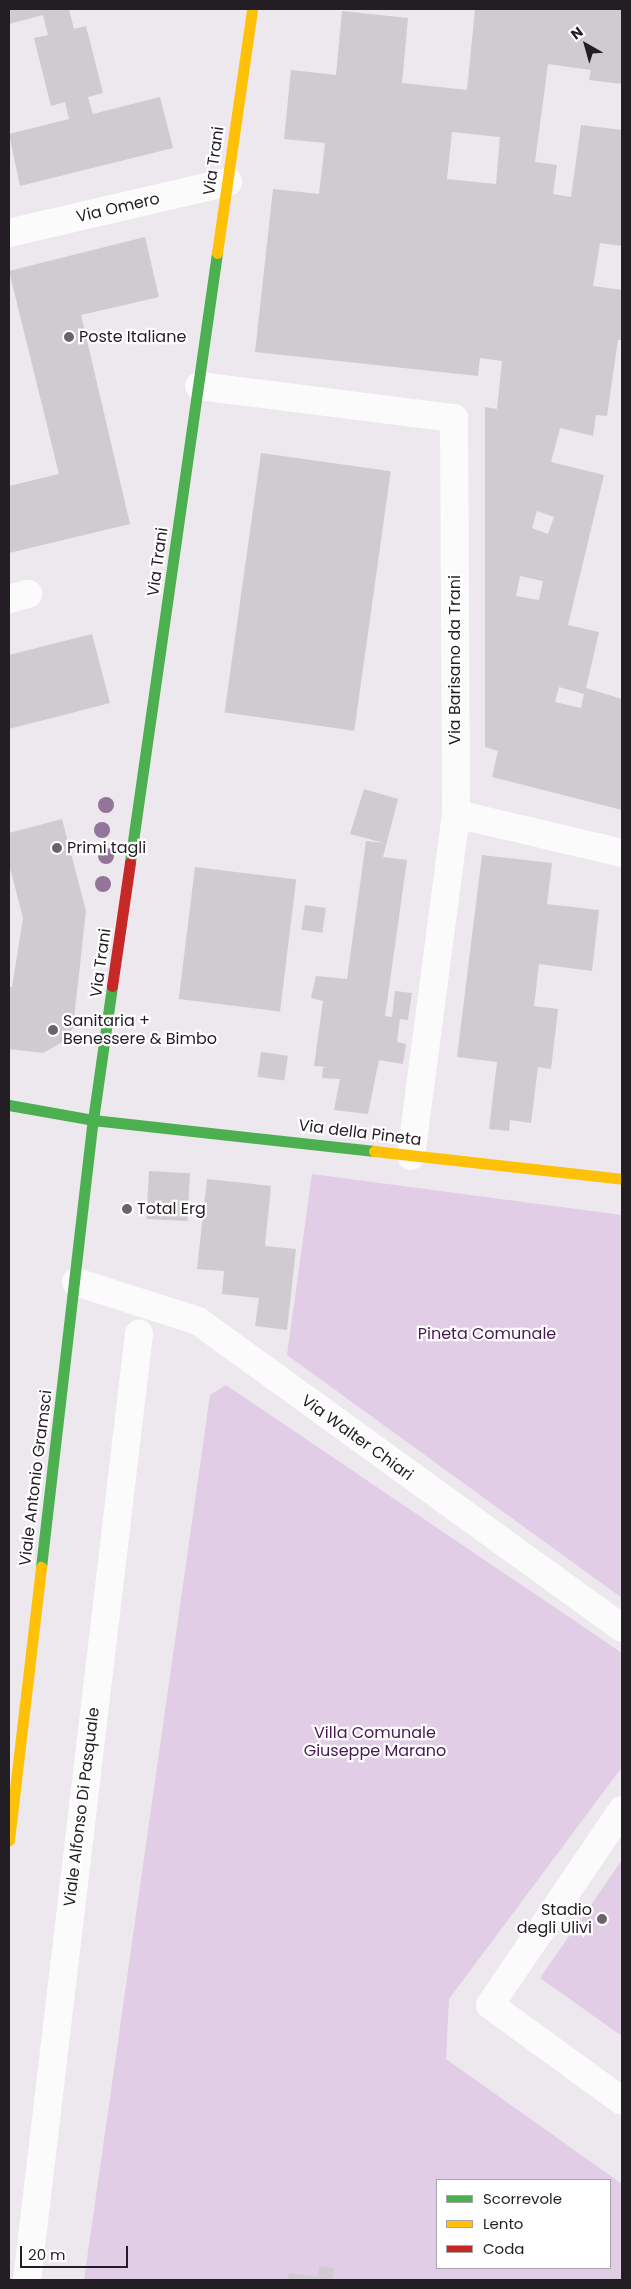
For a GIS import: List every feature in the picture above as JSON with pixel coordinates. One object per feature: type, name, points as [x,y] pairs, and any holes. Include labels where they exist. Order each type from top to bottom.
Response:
[{"type":"main road","name":"Via Trani","points":[[94,1120],[252,9]]},
{"type":"main road","name":"Via della Pineta","points":[[9,1105],[94,1120],[622,1179]]},
{"type":"main road","name":"Viale Antonio Gramsci","points":[[9,1840],[94,1120]]},
{"type":"street","name":"Via Omero","points":[[9,233],[228,182]]},
{"type":"street","name":"Via Barisano da Trani","points":[[199,386],[454,418],[456,814],[412,1156]]},
{"type":"street","points":[[456,814],[622,853]]},
{"type":"street","name":"Via Walter Chiari","points":[[76,1282],[198,1321],[622,1628]]},
{"type":"street","name":"Viale Alfonso Di Pasquale","points":[[27,2280],[139,1334]]},
{"type":"street","points":[[622,1810],[490,2005],[622,2101]]},
{"type":"green space","name":"Pineta Comunale","points":[[312,1174],[622,1215],[622,1598],[287,1355]]},
{"type":"green space","name":"Villa Comunale Giuseppe Marano","points":[[226,1385],[622,1653],[622,1767],[449,1999],[446,2059],[622,2184],[622,2280],[84,2280],[210,1395]]},
{"type":"green space","name":"Stadio degli Ulivi","points":[[622,1860],[622,2036],[540,1978]]},
{"type":"building","points":[[9,9],[69,9],[74,29],[86,26],[103,93],[88,97],[93,114],[160,97],[173,148],[20,186],[9,134],[69,119],[65,102],[51,106],[34,38],[48,35],[43,15],[9,24]]},
{"type":"building","points":[[475,9],[622,9],[622,84],[589,80],[591,70],[548,64],[535,162],[557,165],[553,194],[571,197],[581,125],[622,130],[622,246],[600,243],[593,286],[622,290],[622,340],[618,340],[607,416],[596,415],[593,436],[560,428],[551,462],[604,475],[568,625],[599,632],[586,688],[622,699],[622,810],[492,777],[498,751],[485,747],[485,407],[497,409],[502,361],[480,358],[478,376],[255,352],[273,189],[319,194],[325,143],[284,139],[291,70],[336,75],[342,11],[408,18],[402,83],[467,90]],"holes":[[[452,132],[500,137],[496,184],[447,179]],[[537,511],[554,517],[548,534],[532,528]],[[520,576],[543,581],[539,600],[516,596]],[[559,687],[584,694],[581,708],[555,702]]]},
{"type":"building","points":[[145,237],[159,297],[81,315],[130,524],[9,553],[9,486],[59,474],[9,271]]},
{"type":"building","points":[[261,453],[391,471],[354,731],[225,712]]},
{"type":"building","points":[[92,634],[110,703],[9,729],[9,655]]},
{"type":"building","points":[[364,789],[398,799],[383,857],[407,860],[385,1016],[392,1017],[395,991],[412,993],[408,1020],[400,1019],[397,1042],[406,1044],[403,1064],[379,1060],[368,1114],[334,1110],[340,1079],[322,1078],[323,1068],[326,1067],[314,1066],[323,1001],[311,998],[316,976],[347,979],[366,841],[384,843],[350,834]]},
{"type":"building","points":[[62,819],[86,911],[73,1028],[61,1043],[43,1053],[9,1049],[9,987],[12,987],[23,918],[9,864],[9,833]]},
{"type":"building","points":[[482,855],[552,863],[547,904],[599,910],[592,971],[539,964],[534,1006],[558,1009],[551,1069],[538,1067],[531,1123],[510,1120],[509,1131],[489,1129],[497,1062],[457,1057]]},
{"type":"building","points":[[195,867],[296,879],[280,1011],[179,999]]},
{"type":"building","points":[[305,905],[326,908],[322,933],[302,930]]},
{"type":"building","points":[[261,1052],[288,1056],[284,1081],[258,1077]]},
{"type":"building","points":[[149,1171],[190,1173],[187,1221],[146,1219]]},
{"type":"building","points":[[207,1179],[271,1186],[265,1246],[296,1249],[287,1330],[255,1326],[259,1298],[222,1294],[224,1271],[197,1269]]},
{"type":"building","points":[[319,2266],[334,2268],[332,2280],[288,2280],[289,2273],[318,2277]]},
{"type":"traffic: fast","points":[[130,862],[217,253]]},
{"type":"traffic: fast","points":[[41,1567],[93,1120],[112,986]]},
{"type":"traffic: fast","points":[[9,1105],[93,1120],[374,1151]]},
{"type":"traffic: slow","points":[[217,253],[252,9]]},
{"type":"traffic: slow","points":[[374,1151],[622,1179]]},
{"type":"traffic: slow","points":[[9,1840],[41,1567]]},
{"type":"traffic: jam","points":[[112,986],[130,862]]},
{"type":"place","name":"Poste Italiane","points":[[69,337]]},
{"type":"place","name":"Primi tagli","points":[[57,848]]},
{"type":"place","name":"Sanitaria + Benessere & Bimbo","points":[[53,1030]]},
{"type":"place","name":"Total Erg","points":[[127,1209]]},
{"type":"place","name":"Stadio degli Ulivi","points":[[602,1919]]}]
